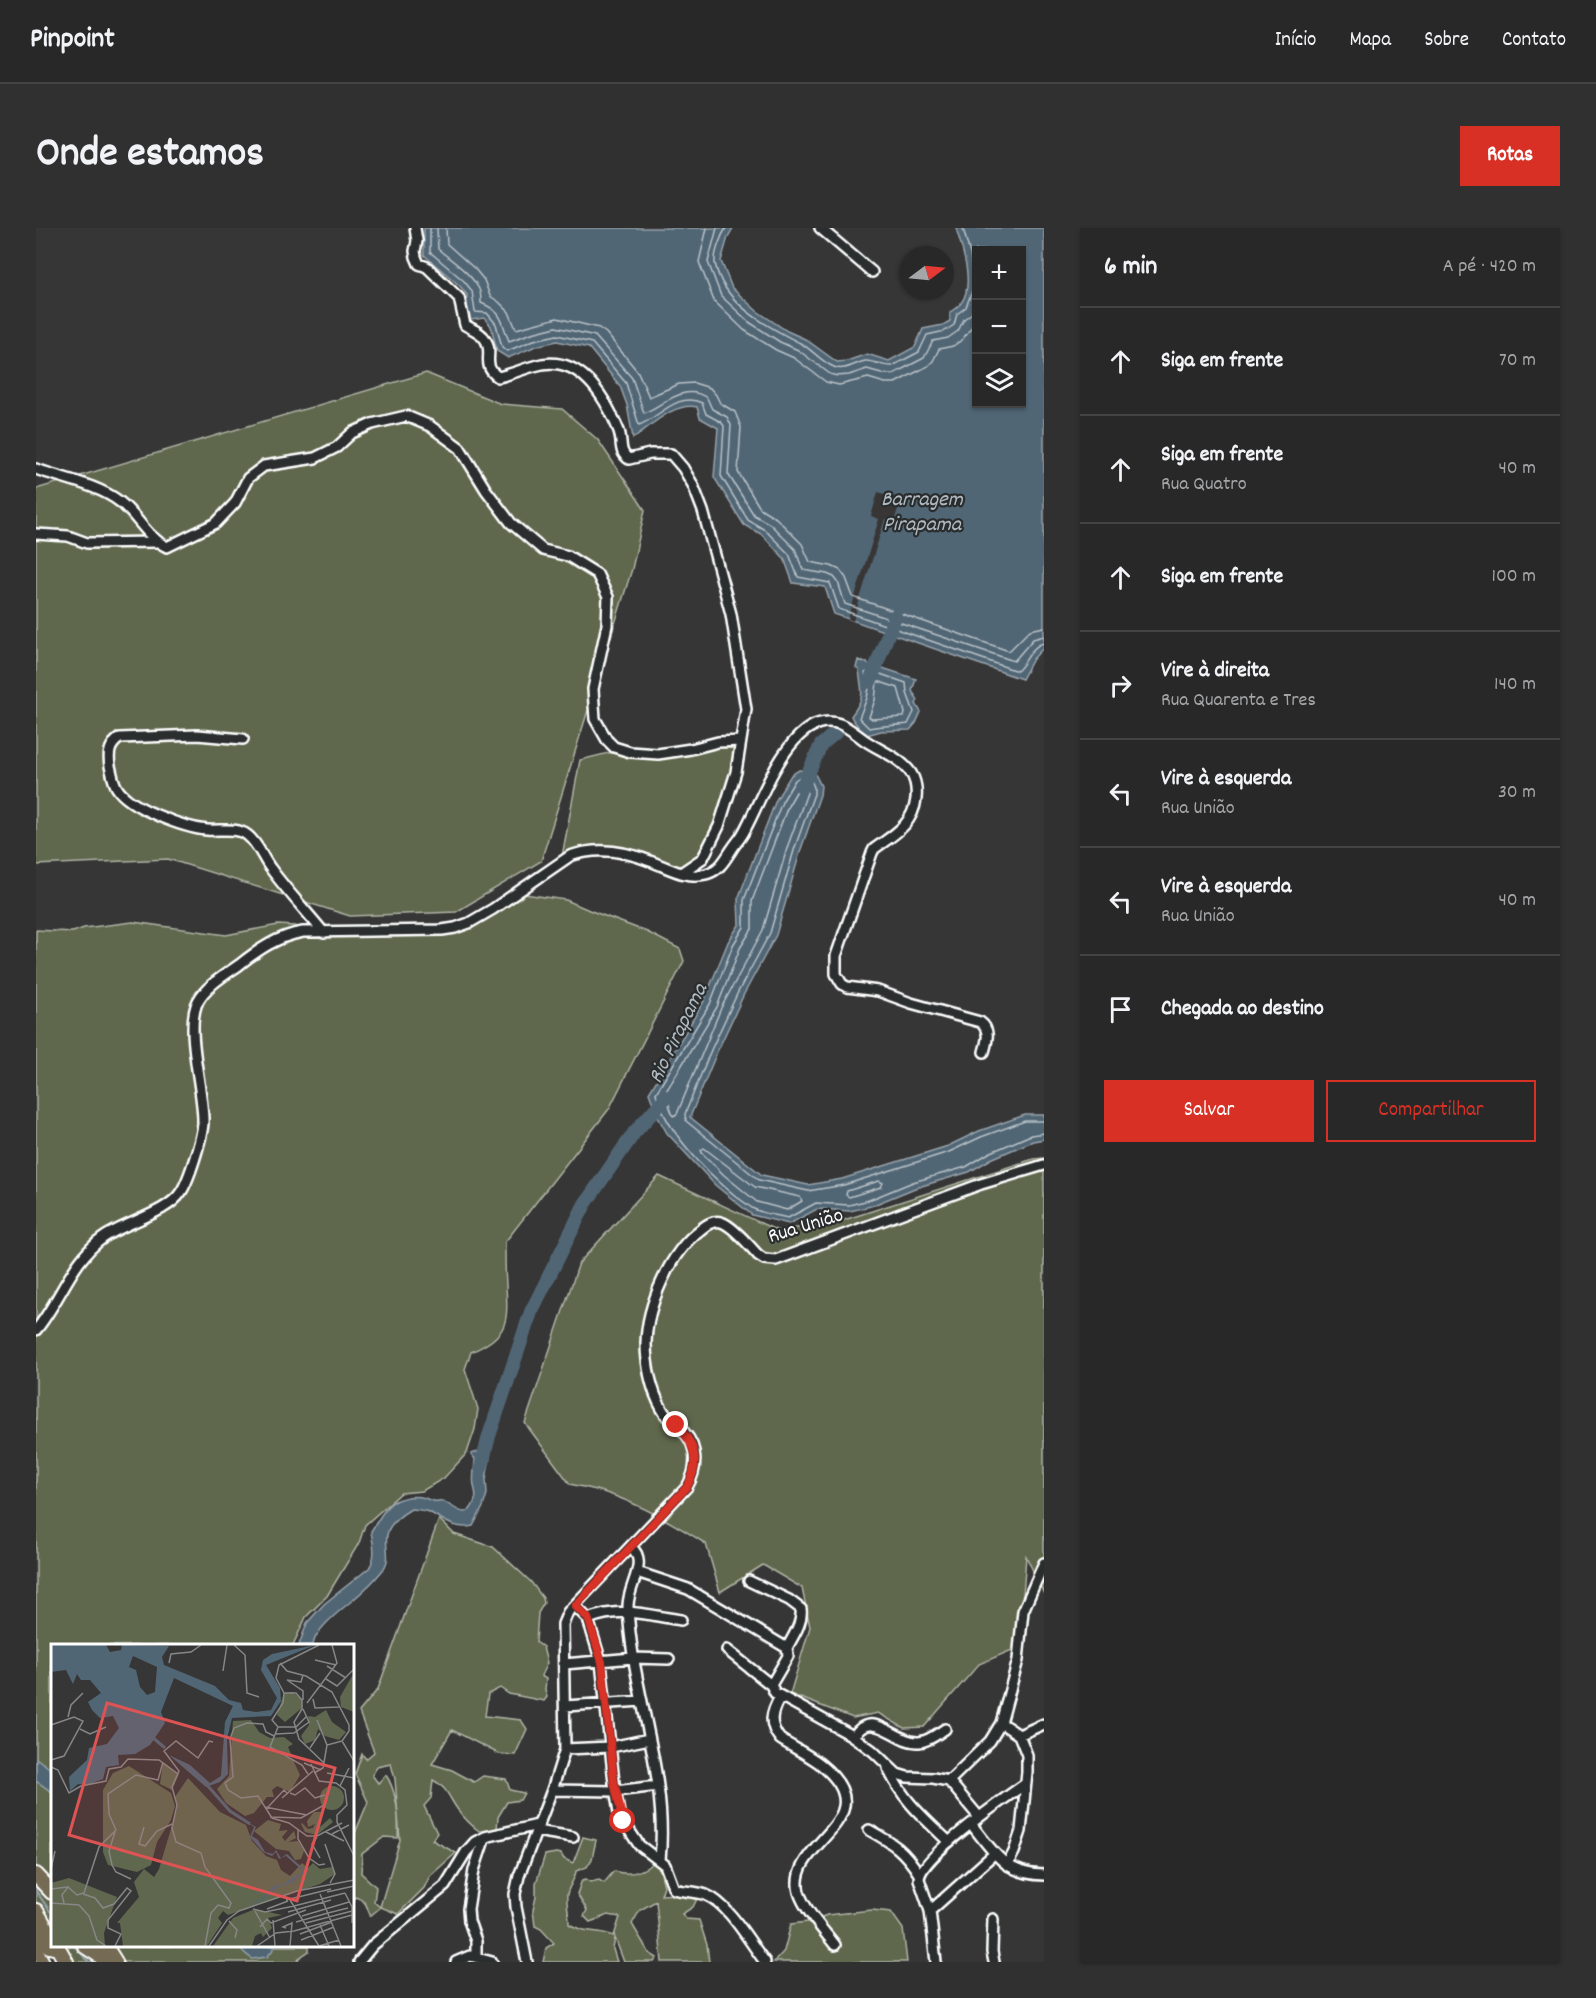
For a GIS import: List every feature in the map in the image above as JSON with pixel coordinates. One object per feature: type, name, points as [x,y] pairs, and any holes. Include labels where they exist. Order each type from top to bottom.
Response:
[{"type":"highway","points":[[36,1875],[51,1891]]},
{"type":"highway","points":[[36,1911],[51,1935]]},
{"type":"highway","points":[[36,1932],[51,1946]]},
{"type":"highway","points":[[51,1962],[56,1947]]},
{"type":"highway","points":[[58,1947],[66,1962]]},
{"type":"highway","points":[[87,1947],[106,1962]]},
{"type":"highway","points":[[106,1947],[115,1962]]},
{"type":"main road","points":[[36,1949],[43,1962]]},
{"type":"street","points":[[415,228],[417,241],[414,251],[419,264],[427,267],[459,297],[465,325],[486,340],[488,366],[493,374],[498,377],[543,364],[555,363],[566,366],[590,380],[603,398],[620,433],[621,447],[627,458],[658,453],[671,454],[693,485],[703,511],[731,614],[746,709],[730,794],[719,826],[703,858],[681,873]]},
{"type":"street","points":[[820,228],[872,272]]},
{"type":"street","points":[[36,469],[100,491],[118,500],[138,519],[156,542],[166,547],[216,523],[235,503],[248,478],[264,466],[315,458],[337,447],[352,433],[372,424],[406,416],[429,426],[460,448],[486,490],[511,523],[543,550],[568,556],[597,574],[608,597],[607,625],[593,689],[595,719],[607,740],[614,747],[630,752],[658,754],[718,742],[741,741]]},
{"type":"street","points":[[36,534],[68,536],[87,543],[156,542]]},
{"type":"street","points":[[36,1330],[55,1305],[88,1250],[121,1227],[164,1208],[180,1194],[203,1124],[192,1028],[197,1002],[206,990],[250,956],[278,939],[303,932],[442,930],[469,923],[570,856],[582,852],[602,850],[627,854],[681,873],[695,876],[709,873],[719,868],[725,860],[742,835],[780,761],[805,730],[811,726],[824,723],[839,724],[847,728],[909,770],[914,778],[917,792],[911,818],[903,828],[874,849],[872,853],[836,956],[838,979],[847,987],[878,991],[910,1003],[980,1022],[986,1027],[987,1032],[984,1052]]},
{"type":"street","points":[[243,740],[197,735],[120,738],[114,742],[109,755],[115,784],[118,790],[150,812],[178,823],[205,830],[235,830],[246,833],[271,870],[324,933]]},
{"type":"street","name":"Rua União","points":[[631,1547],[692,1478],[695,1459],[693,1450],[687,1436],[666,1415],[658,1401],[647,1361],[646,1342],[660,1286],[670,1263],[687,1241],[710,1224],[719,1222],[730,1227],[764,1259],[776,1260],[981,1184],[1044,1165]]},
{"type":"street","points":[[527,1962],[515,1894],[519,1876],[565,1749],[563,1624],[568,1612],[631,1547],[639,1556],[637,1572],[630,1592],[629,1612],[633,1658],[658,1786],[662,1824],[660,1860]]},
{"type":"street","points":[[949,1781],[990,1741],[1001,1723],[1018,1660],[1023,1611],[1044,1563]]},
{"type":"street","points":[[637,1572],[688,1588],[787,1648]]},
{"type":"street","points":[[749,1581],[789,1600],[801,1609],[802,1614],[797,1629],[787,1648],[788,1656],[771,1685]]},
{"type":"street","points":[[575,1606],[588,1618],[602,1662],[615,1791],[623,1821],[633,1838],[665,1865],[674,1889],[706,1895],[718,1903],[738,1924],[750,1944],[765,1962]]},
{"type":"street","points":[[588,1618],[608,1612],[629,1612],[681,1620]]},
{"type":"street","points":[[728,1650],[771,1685],[780,1697],[854,1736],[897,1774],[949,1781],[979,1817]]},
{"type":"street","points":[[564,1664],[633,1658],[669,1659]]},
{"type":"street","points":[[780,1697],[772,1710],[776,1735],[822,1765],[835,1778],[842,1791],[840,1819],[809,1854],[801,1871],[799,1884],[800,1894],[835,1945]]},
{"type":"street","points":[[565,1706],[642,1701]]},
{"type":"street","points":[[1001,1723],[1019,1735],[1027,1755],[1021,1831],[1007,1865]]},
{"type":"street","points":[[1019,1735],[1044,1724]]},
{"type":"street","points":[[854,1736],[862,1728],[870,1725],[883,1728],[913,1742],[919,1742],[934,1737],[945,1729]]},
{"type":"street","points":[[565,1749],[611,1748],[649,1740]]},
{"type":"street","points":[[887,1766],[893,1781],[903,1795],[949,1842]]},
{"type":"street","points":[[919,1874],[949,1842],[1025,1784]]},
{"type":"street","points":[[552,1790],[615,1791],[658,1786]]},
{"type":"street","points":[[972,1825],[994,1854],[1007,1865],[1024,1874],[1044,1875]]},
{"type":"street","points":[[359,1962],[373,1945],[445,1886],[470,1846],[485,1838],[537,1828],[573,1837]]},
{"type":"street","points":[[869,1830],[892,1842],[907,1856],[919,1874],[930,1911],[936,1962]]},
{"type":"street","points":[[476,1956],[476,1941],[469,1922],[468,1909],[474,1870],[485,1838]]},
{"type":"street","points":[[930,1911],[994,1854]]},
{"type":"street","points":[[993,1919],[993,1962]]},
{"type":"street","points":[[456,1962],[470,1956],[492,1962]]},
{"type":"green space","points":[[426,373],[501,404],[562,409],[598,440],[645,510],[632,569],[541,861],[456,912],[350,916],[168,859],[36,865],[36,489]]},
{"type":"green space","points":[[740,742],[722,811],[689,875],[602,849],[561,862],[580,760],[621,750],[630,752]]},
{"type":"green space","points":[[517,893],[566,900],[647,932],[680,949],[684,961],[609,1109],[505,1242],[506,1318],[499,1334],[493,1340],[471,1352],[465,1369],[478,1409],[475,1429],[467,1453],[444,1478],[422,1491],[401,1493],[365,1525],[359,1543],[327,1596],[306,1617],[293,1644],[51,1644],[51,1885],[36,1867],[36,930],[73,932],[84,928],[133,922],[226,935],[278,925],[295,926],[316,933],[455,928]]},
{"type":"green space","points":[[1044,1158],[1044,1594],[1026,1556],[1019,1647],[979,1664],[924,1727],[904,1728],[878,1713],[853,1718],[790,1694],[810,1627],[802,1588],[763,1565],[720,1592],[706,1544],[632,1503],[570,1484],[525,1423],[579,1263],[659,1176],[778,1231],[841,1221],[1033,1159]]},
{"type":"green space","points":[[439,1519],[454,1534],[493,1547],[531,1582],[543,1598],[544,1603],[538,1613],[536,1642],[543,1647],[547,1663],[541,1676],[546,1679],[547,1697],[544,1701],[509,1694],[500,1688],[488,1694],[485,1716],[521,1720],[527,1729],[515,1755],[499,1754],[452,1730],[432,1764],[452,1770],[474,1782],[483,1776],[506,1779],[510,1790],[524,1793],[520,1800],[507,1802],[498,1817],[497,1829],[479,1831],[460,1813],[445,1789],[433,1780],[431,1798],[424,1806],[437,1833],[432,1840],[456,1853],[430,1876],[424,1888],[398,1914],[381,1907],[370,1916],[362,1900],[355,1897],[354,1900],[354,1834],[368,1802],[355,1774],[362,1754],[366,1759],[374,1752],[359,1712],[378,1689]],"holes":[[[391,1764],[395,1779],[400,1840],[380,1907],[374,1902],[376,1887],[361,1873],[362,1854],[384,1837],[398,1838],[398,1822],[390,1782],[386,1775],[378,1783],[372,1775],[377,1767]]]},
{"type":"green space","points":[[583,1837],[596,1840],[592,1859],[587,1867],[576,1871],[567,1894],[569,1924],[614,1936],[620,1917],[608,1915],[590,1922],[584,1916],[587,1910],[577,1894],[582,1880],[586,1879],[591,1882],[599,1880],[604,1883],[614,1871],[635,1873],[653,1863],[659,1866],[664,1886],[661,1895],[681,1894],[697,1899],[693,1907],[682,1914],[686,1919],[699,1920],[707,1945],[709,1962],[662,1962],[656,1901],[640,1910],[632,1924],[649,1953],[657,1958],[654,1962],[624,1962],[615,1938],[613,1949],[617,1962],[543,1962],[546,1948],[554,1943],[535,1926],[533,1910],[536,1883],[545,1855],[561,1854],[564,1859],[573,1863]]},
{"type":"green space","points":[[36,1882],[51,1899],[51,1928],[36,1902]]},
{"type":"green space","points":[[872,1910],[891,1912],[903,1929],[907,1962],[774,1962],[784,1951],[791,1924],[808,1922],[827,1915]]},
{"type":"green space","points":[[73,1947],[86,1951],[100,1962],[72,1962],[65,1950]]},
{"type":"green space","points":[[113,1947],[309,1947],[309,1951],[297,1962],[123,1962]]},
{"type":"water","name":"Barragem Pirapama","points":[[424,228],[733,228],[721,261],[732,288],[757,311],[787,331],[805,339],[837,362],[867,354],[889,361],[915,347],[923,329],[943,325],[950,321],[950,312],[959,306],[965,295],[966,266],[956,228],[1044,228],[1044,647],[1033,659],[1022,679],[834,614],[825,587],[793,583],[784,558],[761,534],[744,525],[714,477],[718,428],[700,418],[697,407],[688,406],[671,411],[633,438],[627,405],[620,386],[589,348],[557,341],[536,346],[508,358],[497,351],[491,326],[484,318],[471,320],[467,308],[467,295],[460,286],[424,255]]},
{"type":"water","points":[[858,660],[916,679],[912,691],[918,700],[916,704],[921,712],[910,730],[881,731],[867,735],[861,732],[851,716],[862,693],[859,670],[856,668]]},
{"type":"water","points":[[799,770],[814,772],[821,786],[820,795],[801,849],[776,935],[744,994],[690,1117],[762,1175],[808,1185],[842,1179],[948,1146],[979,1131],[1025,1115],[1044,1115],[1044,1139],[1033,1141],[991,1159],[969,1172],[915,1188],[871,1206],[850,1211],[817,1209],[789,1224],[752,1215],[715,1185],[667,1133],[649,1093],[704,1001],[728,942],[739,925],[738,899],[776,800],[791,775]]},
{"type":"water","points":[[482,1451],[491,1452],[486,1479],[487,1494],[473,1526],[456,1526],[429,1512],[411,1509],[390,1527],[386,1542],[388,1556],[382,1571],[360,1594],[327,1622],[313,1644],[299,1644],[307,1623],[324,1604],[369,1568],[374,1555],[371,1531],[390,1504],[397,1500],[417,1497],[442,1501],[464,1512],[472,1507],[476,1495],[473,1479],[475,1459],[471,1454]]},
{"type":"water","points":[[36,1758],[51,1769],[51,1791],[36,1781]]},
{"type":"water","points":[[237,1947],[275,1947],[267,1957],[252,1959]]},
{"type":"pier","points":[[878,492],[901,499],[894,522],[885,519],[853,621],[848,619],[879,519],[871,516]]},
{"type":"waterway","name":"Rio Pirapama","points":[[870,682],[895,616]]},
{"type":"waterway","name":"Rio Pirapama","points":[[802,787],[821,745],[841,728]]},
{"type":"waterway","points":[[481,1468],[489,1436],[531,1312],[585,1204],[634,1133],[666,1097]]},
{"type":"waterway","points":[[36,1891],[51,1913]]},
{"type":"waterway","points":[[75,1947],[89,1962]]},
{"type":"route","points":[[623,1821],[614,1782],[602,1662],[588,1618],[575,1606],[687,1487],[692,1478],[695,1459],[687,1436],[676,1425]]}]
